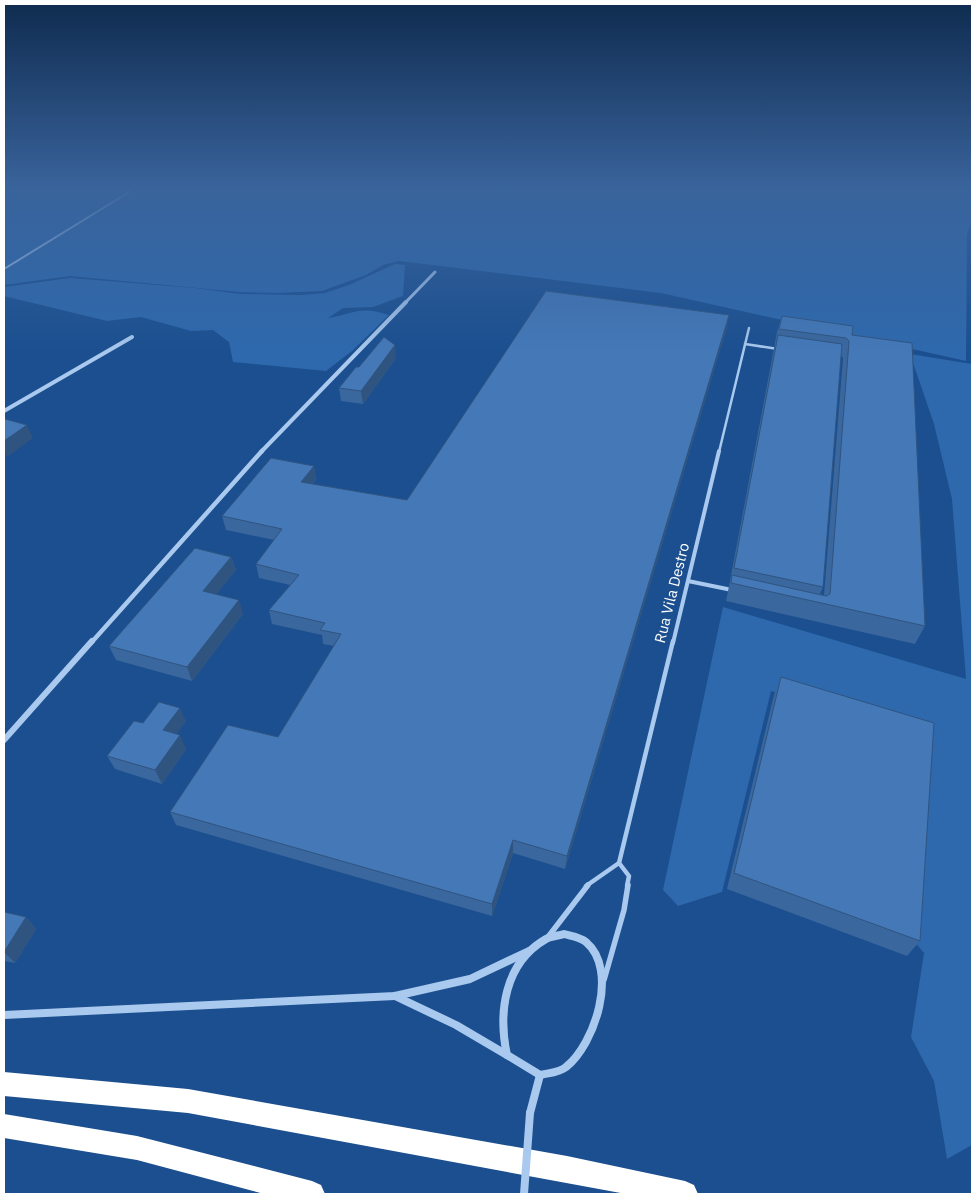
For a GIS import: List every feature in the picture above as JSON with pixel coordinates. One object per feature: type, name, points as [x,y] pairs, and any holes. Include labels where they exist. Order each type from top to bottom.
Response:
[{"type":"highway","points":[[4,1084],[188,1100],[459,1152],[567,1169],[685,1194]]},
{"type":"highway","points":[[4,1126],[137,1148],[312,1194]]},
{"type":"street","points":[[4,740],[252,461],[435,272]]},
{"type":"street","points":[[4,411],[132,337]]},
{"type":"street","points":[[4,1015],[395,996],[470,979],[529,951],[546,939],[564,934],[586,942],[599,958],[604,980],[598,1007],[577,1056],[564,1068],[540,1075],[456,1025],[395,996]]},
{"type":"street","points":[[507,1055],[503,1039],[503,1003],[515,971],[529,951]]},
{"type":"street","points":[[524,1194],[530,1113],[540,1075]]},
{"type":"lane","points":[[4,269],[48,242]]},
{"type":"lane","name":"Rua Vila Destro","points":[[619,863],[749,328]]},
{"type":"lane","points":[[746,344],[783,350]]},
{"type":"lane","points":[[688,580],[735,591]]},
{"type":"lane","points":[[546,939],[584,888],[619,863],[630,876],[624,910],[604,980]]},
{"type":"shaded area","points":[[4,242],[967,242],[966,361],[661,293],[399,261],[383,265],[366,275],[322,291],[240,292],[70,276],[4,285]]},
{"type":"shaded area","points":[[395,264],[405,265],[403,296],[373,307],[343,308],[328,318],[363,310],[389,315],[352,351],[326,371],[233,362],[229,342],[213,330],[191,331],[141,317],[107,321],[4,296],[4,287],[70,278],[195,288],[240,294],[301,295],[325,293],[349,285]]},
{"type":"shaded area","points":[[910,354],[972,364],[972,1145],[947,1159],[934,1081],[911,1037],[924,953],[913,940],[927,737],[771,691],[722,892],[678,906],[663,890],[723,607],[966,679],[952,499],[934,424]]},
{"type":"building","points":[[546,291],[729,315],[567,856],[513,840],[492,904],[170,812],[228,725],[278,737],[341,634],[320,630],[325,623],[269,610],[299,575],[256,564],[282,529],[222,516],[271,458],[314,466],[301,482],[407,500]]},
{"type":"building","points":[[782,316],[853,326],[852,335],[912,343],[925,626],[731,583],[732,575],[826,596],[830,594],[849,341],[846,338],[779,329]]},
{"type":"building","points":[[778,335],[842,344],[823,587],[734,568]]},
{"type":"building","points":[[384,337],[395,345],[361,391],[339,388],[356,367],[359,367]]},
{"type":"building","points":[[5,419],[27,425],[4,441]]},
{"type":"building","points":[[195,548],[231,557],[203,591],[239,600],[187,667],[109,646]]},
{"type":"building","points":[[781,677],[934,723],[920,941],[734,873]]},
{"type":"building","points":[[159,702],[180,708],[163,730],[180,735],[155,770],[107,756],[134,721],[143,723]]},
{"type":"building","points":[[4,912],[26,917],[4,952]]}]
